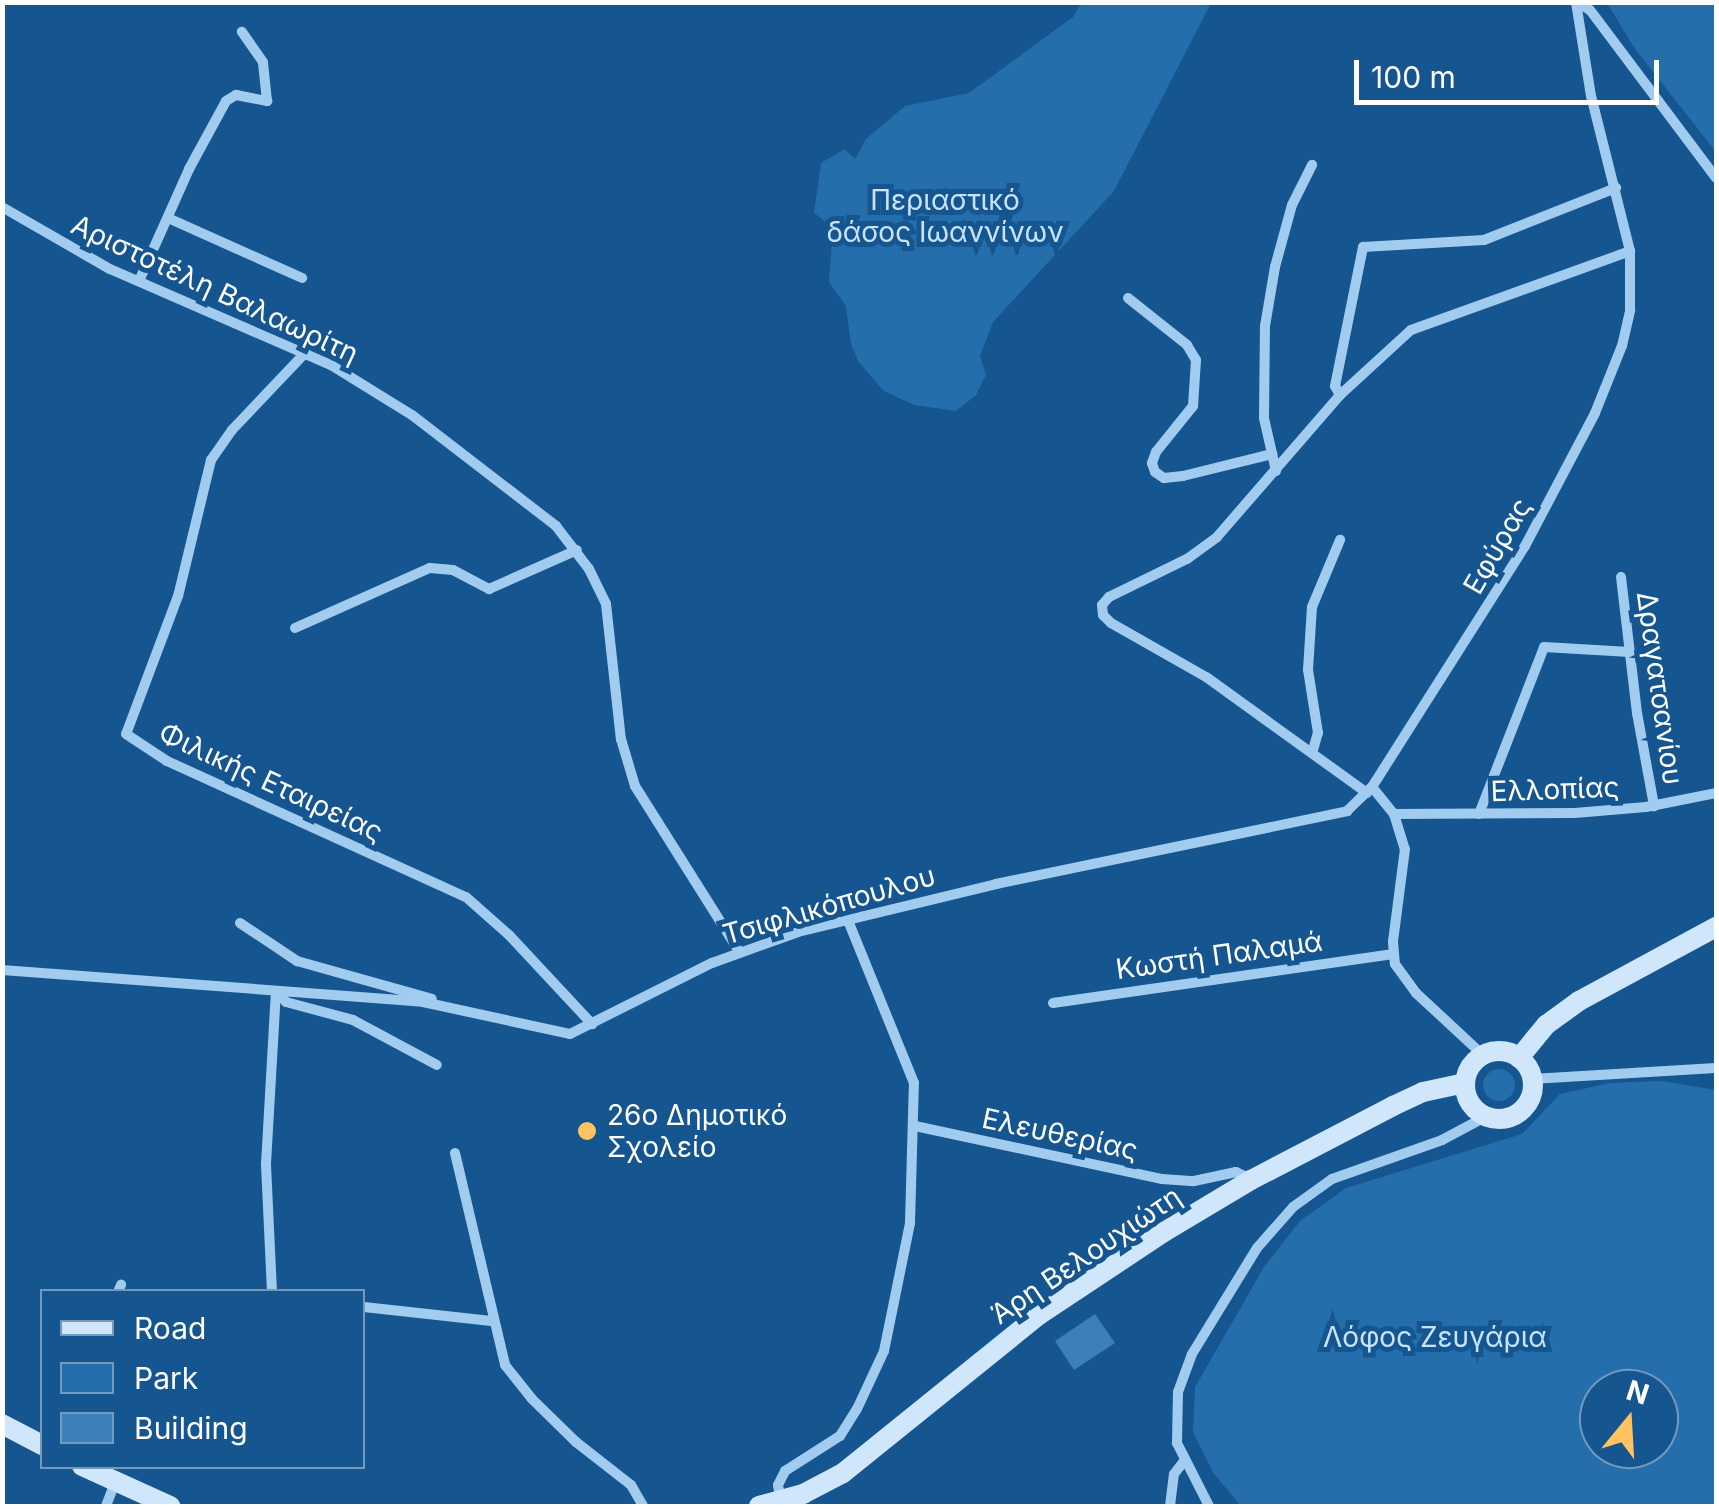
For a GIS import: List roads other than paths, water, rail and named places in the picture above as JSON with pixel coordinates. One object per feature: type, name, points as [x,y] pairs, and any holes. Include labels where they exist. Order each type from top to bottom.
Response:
[{"type":"street","points":[[1576,2],[1590,10],[1716,178]]},
{"type":"street","name":"Εφύρας","points":[[1369,790],[1490,605],[1595,413],[1627,327],[1630,250],[1591,96],[1576,2]]},
{"type":"street","points":[[140,281],[226,101],[236,95],[267,101],[263,62],[242,32]]},
{"type":"street","points":[[1276,471],[1264,418],[1266,326],[1288,220],[1312,164]]},
{"type":"street","points":[[1340,394],[1335,386],[1363,247],[1484,240],[1616,188]]},
{"type":"street","name":"Αριστοτέλη Βαλαωρίτη","points":[[2,207],[79,253],[306,352],[442,436],[556,526],[577,550],[601,591],[609,619],[621,739],[629,770],[738,951]]},
{"type":"street","points":[[168,218],[302,278]]},
{"type":"street","points":[[1483,1055],[1408,984],[1393,954],[1406,862],[1403,835],[1394,814],[1369,790],[1194,669],[1111,623],[1102,609],[1109,597],[1202,549],[1228,528],[1340,394],[1411,330],[1630,250]]},
{"type":"street","points":[[1128,298],[1187,345],[1196,360],[1193,406],[1156,452],[1152,463],[1155,472],[1164,478],[1183,476],[1272,454]]},
{"type":"street","name":"Φιλικής Εταιρείας","points":[[306,352],[232,430],[211,460],[178,596],[126,734],[167,761],[466,897],[509,935],[592,1024]]},
{"type":"street","points":[[1313,750],[1318,733],[1308,670],[1312,607],[1340,540]]},
{"type":"street","points":[[295,628],[430,568],[452,570],[489,589],[577,550]]},
{"type":"street","name":"Δραγατσανίου","points":[[1621,577],[1654,806]]},
{"type":"street","points":[[1479,814],[1544,647],[1630,652]]},
{"type":"street","name":"Τσιφλικόπουλου","points":[[2,970],[436,1004],[570,1034],[738,951],[847,918],[1180,845],[1335,816],[1369,790]]},
{"type":"street","name":"Ελλοπίας","points":[[1394,814],[1575,814],[1654,806],[1716,792]]},
{"type":"street","points":[[781,1501],[778,1486],[782,1476],[847,1427],[884,1350],[910,1223],[915,1126],[909,1064],[847,918]]},
{"type":"street","points":[[240,923],[296,961],[417,993],[436,1004]]},
{"type":"street","points":[[1519,1058],[1546,1026],[1579,1001],[1716,926]]},
{"type":"street","name":"Κωστή Παλαμά","points":[[1053,1003],[1393,954]]},
{"type":"street","points":[[276,990],[281,999],[353,1020],[437,1065]]},
{"type":"street","points":[[272,1289],[266,1164],[276,990]]},
{"type":"street","points":[[1210,1506],[1184,1461],[1175,1423],[1182,1379],[1200,1341],[1275,1226],[1316,1189],[1346,1172],[1442,1140],[1487,1116],[1504,1118],[1520,1110],[1530,1096],[1532,1079],[1519,1058],[1505,1052],[1483,1055],[1470,1066],[1465,1082],[1468,1099],[1487,1116]]},
{"type":"street","points":[[1532,1079],[1716,1068]]},
{"type":"street","name":"Άρη Βελουχιώτη","points":[[759,1506],[781,1501],[843,1473],[1080,1286],[1251,1180],[1424,1092],[1465,1082]]},
{"type":"street","name":"Ελευθερίας","points":[[915,1126],[1162,1178],[1194,1181],[1236,1172],[1251,1180]]},
{"type":"street","points":[[454,1153],[503,1360],[521,1386],[576,1442],[632,1485],[643,1506]]},
{"type":"street","points":[[365,1307],[492,1321]]},
{"type":"street","points":[[2,1424],[40,1444]]},
{"type":"street","points":[[1170,1506],[1174,1474],[1184,1461]]},
{"type":"street","points":[[88,1469],[170,1506]]},
{"type":"street","points":[[106,1506],[115,1483]]},
{"type":"place","name":"26ο Δημοτικό Σχολείο","points":[[587,1131]]},
{"type":"park label","name":"Περιαστικό δάσος Ιωαννίνων","points":[[945,216]]},
{"type":"park label","name":"Λόφος Ζευγάρια","points":[[1435,1337]]}]
